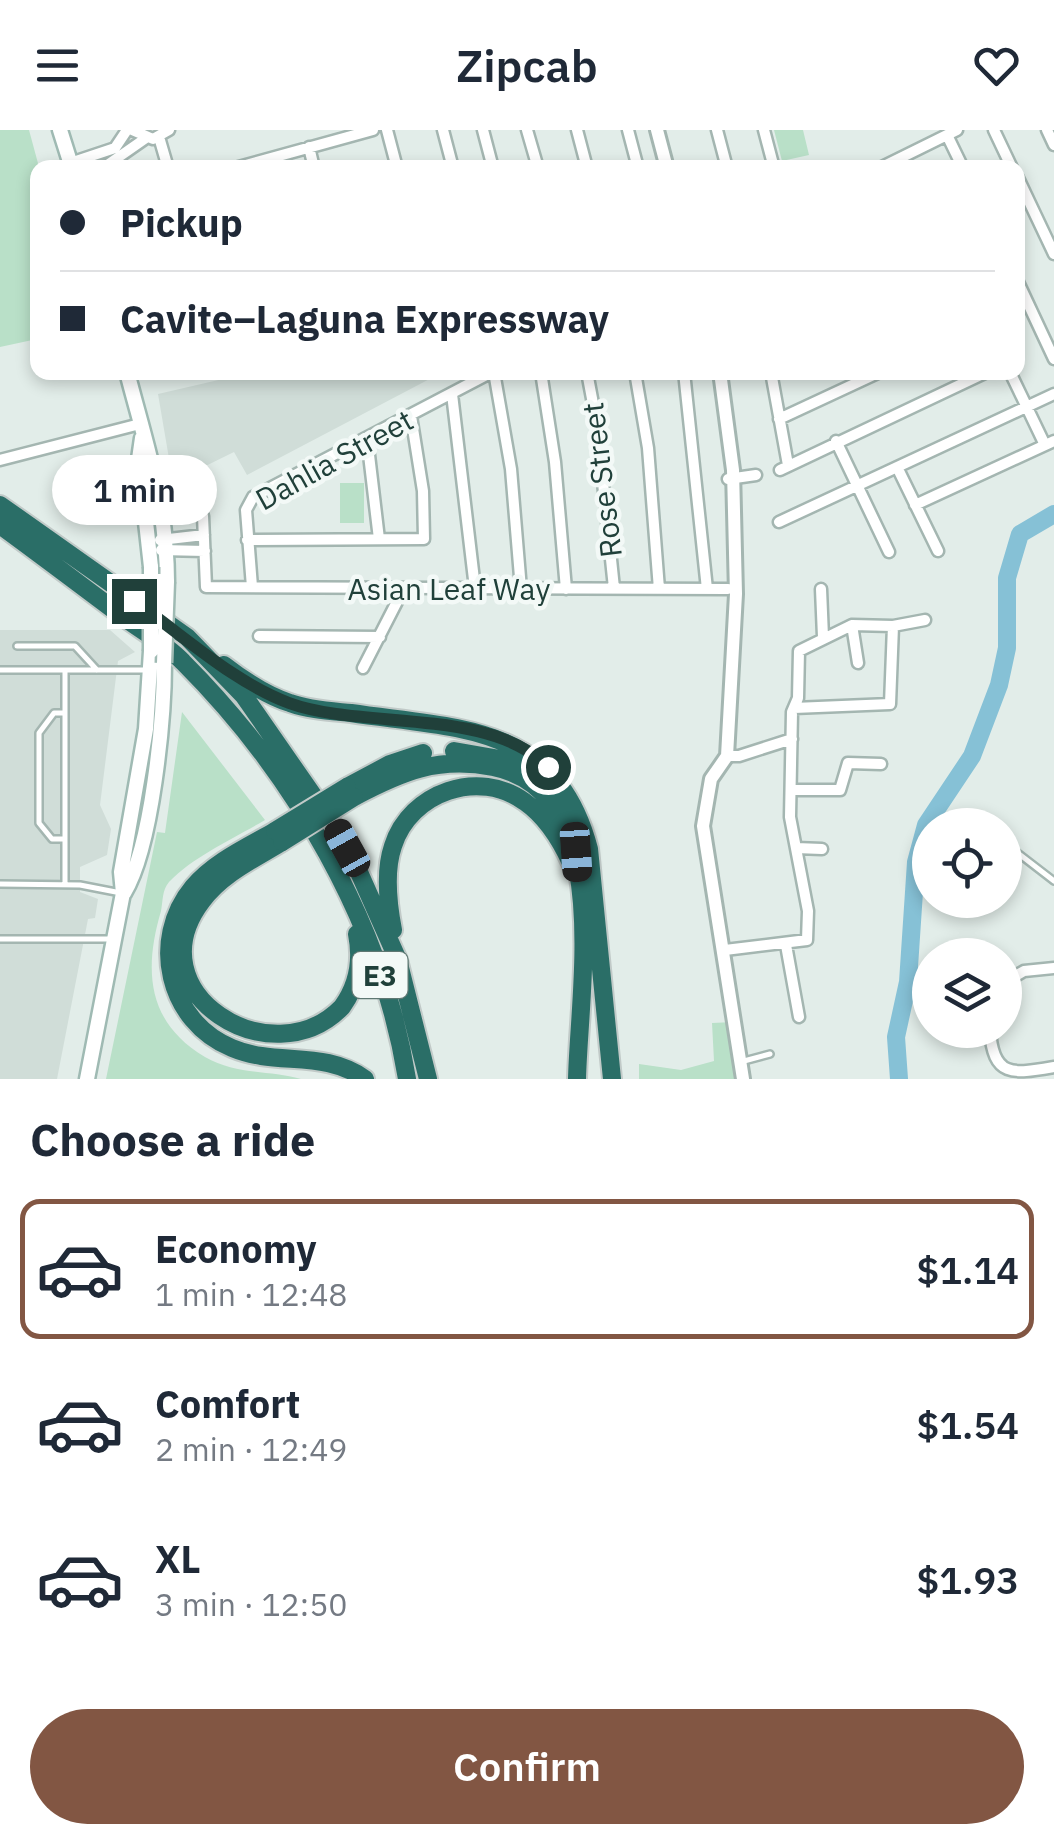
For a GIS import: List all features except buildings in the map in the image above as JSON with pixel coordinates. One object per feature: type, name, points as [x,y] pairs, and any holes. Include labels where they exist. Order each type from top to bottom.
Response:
[{"type":"highway","points":[[0,506],[230,670],[289,703],[443,727],[514,745],[543,762],[583,827],[592,866],[612,1079]]},
{"type":"highway","points":[[0,525],[165,664]]},
{"type":"highway","name":"E3","points":[[188,638],[244,696],[335,827],[398,960],[428,1079]]},
{"type":"highway","name":"E3","points":[[165,664],[265,759],[339,876],[383,982],[407,1079]]},
{"type":"highway","points":[[339,876],[359,948],[357,976],[346,1001],[328,1022],[292,1040],[258,1041],[229,1031],[205,1012],[184,966],[186,934],[198,906],[213,888],[279,837],[403,758],[465,751],[529,766],[569,800]]},
{"type":"highway","points":[[351,792],[425,764],[470,763],[516,773],[544,791],[561,812],[572,838],[578,885],[582,956],[578,1079]]},
{"type":"highway","points":[[398,960],[389,900],[391,850],[411,814],[446,792],[488,787],[528,803],[564,847],[578,885]]},
{"type":"highway","points":[[279,837],[217,866],[184,899],[168,943],[174,988],[198,1026],[224,1045],[256,1055],[330,1061],[365,1079]]},
{"type":"main road","points":[[60,130],[69,160]]},
{"type":"main road","points":[[87,1079],[123,894],[136,874],[159,740],[165,664],[165,545],[154,456],[141,430],[129,380]]},
{"type":"main road","points":[[141,430],[139,458],[151,567],[151,651],[165,664]]},
{"type":"street","points":[[84,160],[114,148],[130,130],[146,138]]},
{"type":"street","points":[[276,160],[373,130]]},
{"type":"street","points":[[387,130],[395,160]]},
{"type":"street","points":[[443,130],[451,160]]},
{"type":"street","points":[[484,130],[492,160]]},
{"type":"street","points":[[527,130],[536,160]]},
{"type":"street","points":[[577,130],[585,160]]},
{"type":"street","points":[[628,130],[636,160]]},
{"type":"street","points":[[657,130],[665,160]]},
{"type":"street","points":[[665,130],[673,160]]},
{"type":"street","points":[[717,130],[725,160]]},
{"type":"street","points":[[764,130],[772,160]]},
{"type":"street","points":[[994,130],[1008,160]]},
{"type":"street","points":[[1047,130],[1054,145]]},
{"type":"street","points":[[896,160],[952,132],[961,160]]},
{"type":"street","points":[[114,160],[146,138],[164,134],[167,160]]},
{"type":"street","points":[[309,148],[312,160]]},
{"type":"street","points":[[906,155],[908,160]]},
{"type":"street","points":[[1025,193],[1054,254]]},
{"type":"street","points":[[1025,297],[1054,359]]},
{"type":"street","name":"Dahlia Street","points":[[252,587],[246,510],[253,498],[478,380]]},
{"type":"street","points":[[494,380],[511,469],[521,588]]},
{"type":"street","points":[[542,380],[555,462],[566,589]]},
{"type":"street","name":"Rose Street","points":[[588,380],[614,588]]},
{"type":"street","points":[[636,380],[648,448],[659,589]]},
{"type":"street","points":[[685,380],[708,589]]},
{"type":"street","points":[[718,380],[730,482],[736,594],[727,756],[711,779],[703,826],[742,1079]]},
{"type":"street","points":[[772,380],[784,467],[970,380]]},
{"type":"street","points":[[779,420],[863,380]]},
{"type":"street","points":[[915,506],[1050,444],[1014,380]]},
{"type":"street","points":[[452,394],[475,588]]},
{"type":"street","points":[[779,522],[1054,394]]},
{"type":"street","points":[[246,540],[425,538],[423,491],[411,416]]},
{"type":"street","points":[[0,460],[141,430]]},
{"type":"street","points":[[367,438],[380,538]]},
{"type":"street","points":[[836,441],[889,552]]},
{"type":"street","points":[[897,467],[938,551]]},
{"type":"street","points":[[730,482],[756,475]]},
{"type":"street","name":"Asian Leaf Way","points":[[203,516],[206,587],[728,589]]},
{"type":"street","points":[[150,546],[204,535]]},
{"type":"street","points":[[165,545],[205,551]]},
{"type":"street","points":[[364,668],[404,588]]},
{"type":"street","points":[[820,590],[823,637]]},
{"type":"street","points":[[725,950],[806,940],[808,910],[790,817],[799,651],[852,625],[893,626],[925,620]]},
{"type":"street","points":[[852,625],[858,663]]},
{"type":"street","points":[[794,708],[890,704],[893,626]]},
{"type":"street","points":[[259,636],[380,636]]},
{"type":"street","points":[[727,756],[739,756],[792,739]]},
{"type":"street","points":[[791,790],[840,790],[848,763],[881,764]]},
{"type":"street","points":[[796,848],[822,849]]},
{"type":"street","points":[[786,945],[799,1017]]},
{"type":"street","points":[[1022,972],[1054,968]]},
{"type":"street","points":[[991,1048],[992,1057],[1010,1071],[1054,1067]]},
{"type":"lane","points":[[17,646],[75,646],[97,670]]},
{"type":"lane","points":[[0,670],[97,670],[165,664]]},
{"type":"lane","points":[[65,885],[66,670]]},
{"type":"lane","points":[[65,839],[52,840],[42,829],[39,732],[54,713],[66,713]]},
{"type":"lane","points":[[1022,856],[1054,881]]},
{"type":"lane","points":[[0,884],[65,885],[123,894]]},
{"type":"lane","points":[[0,938],[114,938]]},
{"type":"lane","points":[[741,1062],[770,1054]]},
{"type":"shaded area","points":[[218,380],[428,380],[247,475],[234,452],[173,482],[158,394]]},
{"type":"shaded area","points":[[0,630],[110,630],[135,652],[118,661],[100,805],[111,829],[107,855],[80,867],[80,892],[98,899],[95,918],[88,919],[57,1079],[0,1079]]},
{"type":"green space","points":[[0,130],[29,130],[37,160],[30,160],[30,341],[0,347]]},
{"type":"green space","points":[[774,130],[803,130],[809,155],[782,160]]},
{"type":"green space","points":[[340,483],[364,483],[364,523],[340,523]]},
{"type":"green space","points":[[182,712],[265,820],[202,856],[167,885],[152,953],[154,993],[171,1028],[205,1057],[229,1067],[301,1079],[106,1079],[157,832],[165,833]]},
{"type":"green space","points":[[734,1022],[739,1079],[639,1079],[639,1064],[681,1070],[714,1061],[712,1023]]},
{"type":"waterway","points":[[899,1079],[896,1037],[908,982],[916,862],[926,825],[972,756],[999,685],[1007,648],[1007,578],[1020,534],[1054,514]]},
{"type":"route","points":[[134,601],[230,670],[289,703],[481,735],[523,748],[548,767]]}]
